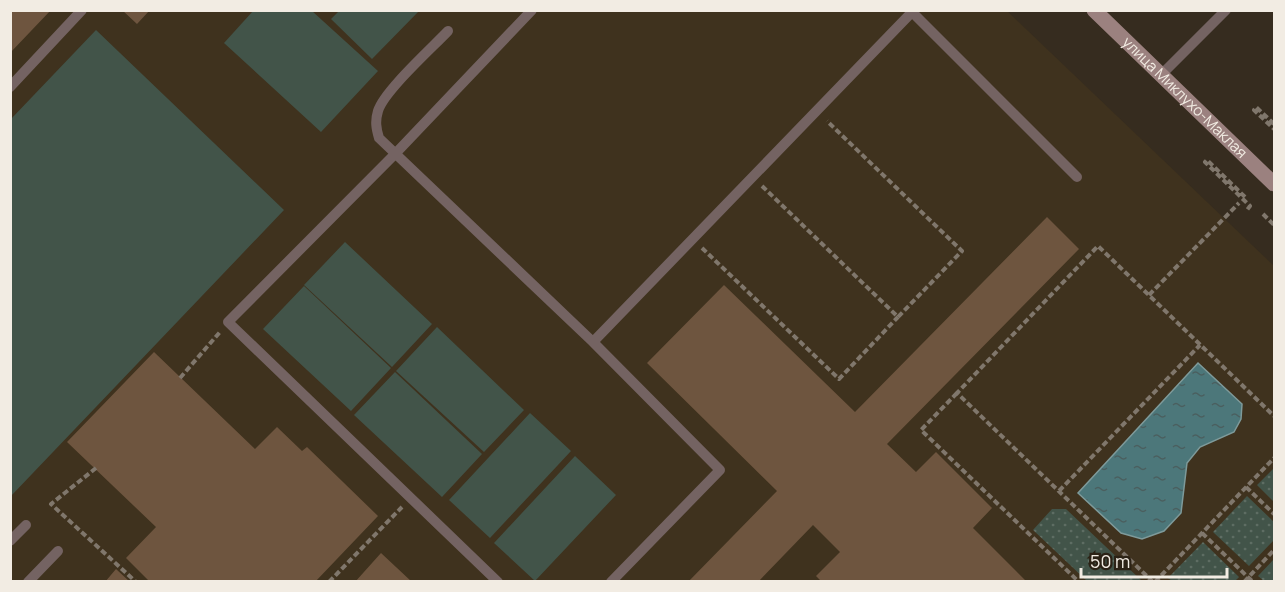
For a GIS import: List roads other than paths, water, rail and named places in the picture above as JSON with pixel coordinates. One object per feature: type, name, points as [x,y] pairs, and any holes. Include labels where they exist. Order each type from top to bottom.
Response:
[{"type":"main road","name":"улица Миклухо-Маклая","points":[[1094,10],[1275,184]]},
{"type":"lane","points":[[10,87],[82,10]]},
{"type":"lane","points":[[498,582],[228,322],[395,154],[532,10]]},
{"type":"lane","points":[[1161,75],[1226,10]]},
{"type":"lane","points":[[593,342],[912,11],[1077,177]]},
{"type":"lane","points":[[448,31],[387,95],[378,109],[375,123],[379,138],[593,342],[720,470],[611,582]]},
{"type":"lane","points":[[10,541],[26,525]]},
{"type":"lane","points":[[28,582],[58,551]]},
{"type":"water","points":[[1198,363],[1242,404],[1241,419],[1234,432],[1200,447],[1187,463],[1181,513],[1164,531],[1142,539],[1121,533],[1078,493]]}]
